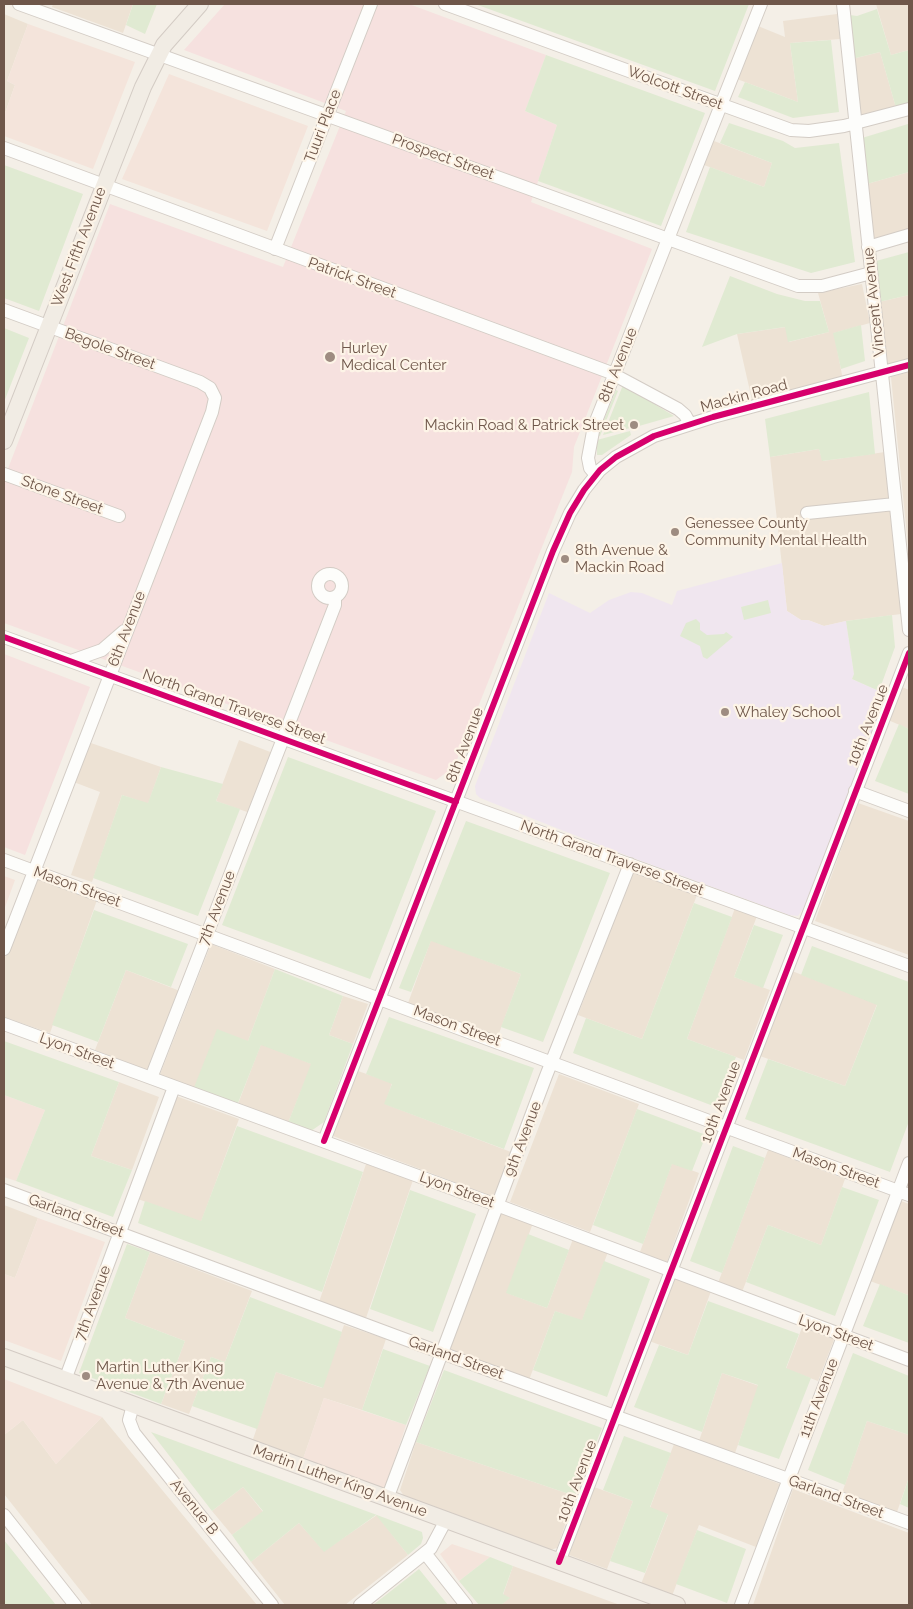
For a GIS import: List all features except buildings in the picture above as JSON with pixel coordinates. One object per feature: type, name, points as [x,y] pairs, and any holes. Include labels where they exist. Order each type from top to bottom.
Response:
[{"type":"main road","name":"West Fifth Avenue","points":[[4,441],[133,109],[158,55],[175,31],[200,4]]},
{"type":"main road","name":"Martin Luther King Avenue","points":[[4,1357],[677,1605]]},
{"type":"street","name":"Prospect Street","points":[[19,4],[804,287],[822,286],[871,273]]},
{"type":"street","name":"Tuuri Place","points":[[275,249],[371,4]]},
{"type":"street","name":"Wolcott Street","points":[[445,4],[721,105],[796,130],[855,124],[909,109]]},
{"type":"street","name":"8th Avenue","points":[[324,1141],[560,536],[579,497],[596,475],[589,465],[590,439],[761,4]]},
{"type":"street","name":"Vincent Avenue","points":[[843,4],[909,630]]},
{"type":"street","name":"Patrick Street","points":[[4,148],[615,374],[678,409],[685,415],[690,424]]},
{"type":"street","points":[[868,246],[909,235]]},
{"type":"street","name":"Begole Street","points":[[4,310],[200,382],[214,392]]},
{"type":"street","name":"Mackin Road","points":[[596,475],[628,448],[654,436],[690,424],[909,364]]},
{"type":"street","name":"6th Avenue","points":[[4,949],[214,407],[214,392]]},
{"type":"street","name":"Stone Street","points":[[4,474],[119,516]]},
{"type":"street","points":[[808,514],[895,504]]},
{"type":"street","name":"7th Avenue","points":[[152,1078],[335,605],[335,597]]},
{"type":"street","points":[[71,661],[102,650],[126,630]]},
{"type":"street","name":"North Grand Traverse Street","points":[[4,637],[909,966]]},
{"type":"street","name":"10th Avenue","points":[[559,1562],[725,1126],[909,653]]},
{"type":"street","points":[[855,791],[909,811]]},
{"type":"street","name":"Mason Street","points":[[4,860],[552,1061],[904,1193]]},
{"type":"street","name":"9th Avenue","points":[[387,1499],[552,1061],[630,864]]},
{"type":"street","name":"Lyon Street","points":[[4,1024],[498,1205],[909,1360]]},
{"type":"street","name":"7th Avenue","points":[[65,1380],[174,1087]]},
{"type":"street","name":"11th Avenue","points":[[741,1605],[843,1335],[904,1193],[909,1163]]},
{"type":"street","name":"Garland Street","points":[[4,1190],[442,1353],[909,1523]]},
{"type":"street","name":"Avenue B","points":[[133,1405],[129,1420],[134,1433],[272,1605]]},
{"type":"street","points":[[4,1515],[76,1605]]},
{"type":"street","points":[[360,1605],[425,1553],[436,1542],[446,1520]]},
{"type":"street","points":[[425,1553],[466,1605]]},
{"type":"shaded area","points":[[53,4],[133,4],[123,33],[52,7]]},
{"type":"shaded area","name":"Hurley Medical Center","points":[[225,4],[409,4],[546,55],[525,111],[557,125],[531,202],[652,249],[574,447],[572,472],[454,767],[436,780],[4,623],[4,479],[110,204],[283,267],[346,111],[184,50]]},
{"type":"shaded area","points":[[876,4],[909,4],[909,50],[891,55]]},
{"type":"shaded area","points":[[4,14],[28,24],[7,81],[15,85],[4,116]]},
{"type":"shaded area","points":[[837,14],[840,39],[790,43],[798,102],[737,79],[758,26],[785,37],[783,21]]},
{"type":"shaded area","points":[[28,24],[135,62],[93,169],[4,136],[4,116],[15,85],[7,81]]},
{"type":"shaded area","points":[[880,52],[896,108],[860,116],[852,59]]},
{"type":"shaded area","points":[[169,74],[308,126],[267,231],[122,179]]},
{"type":"shaded area","points":[[714,141],[772,163],[764,187],[704,165]]},
{"type":"shaded area","points":[[909,172],[909,229],[874,239],[867,184]]},
{"type":"shaded area","points":[[862,284],[870,323],[834,333],[843,380],[752,400],[737,334],[786,327],[789,342],[829,332],[818,293]]},
{"type":"shaded area","points":[[909,295],[909,360],[888,365],[879,302]]},
{"type":"shaded area","points":[[909,372],[909,556],[891,377]]},
{"type":"shaded area","points":[[819,449],[823,461],[885,452],[901,614],[846,621],[824,626],[808,620],[801,620],[787,611],[770,457]]},
{"type":"shaded area","points":[[782,563],[787,611],[801,620],[808,620],[824,626],[846,621],[854,674],[852,679],[888,695],[803,909],[798,916],[789,915],[633,858],[480,798],[476,794],[475,786],[549,593],[590,613],[609,600],[631,592],[642,593],[672,605],[677,591]]},
{"type":"shaded area","points":[[4,654],[90,687],[25,855],[4,847]]},
{"type":"shaded area","points":[[902,687],[909,690],[909,729],[888,720]]},
{"type":"shaded area","points":[[239,740],[273,753],[250,813],[216,801]]},
{"type":"shaded area","points":[[85,741],[161,767],[148,804],[122,795],[92,882],[71,875],[100,792],[71,781]]},
{"type":"shaded area","points":[[858,803],[909,821],[909,955],[815,921]]},
{"type":"shaded area","points":[[633,871],[697,895],[642,1039],[578,1015]]},
{"type":"shaded area","points":[[4,876],[15,880],[4,910]]},
{"type":"shaded area","points":[[33,877],[97,900],[50,1033],[4,1017],[4,960]]},
{"type":"shaded area","points":[[735,908],[757,916],[734,977],[770,990],[744,1060],[687,1039]]},
{"type":"shaded area","points":[[431,940],[521,974],[498,1036],[408,1003]]},
{"type":"shaded area","points":[[211,944],[275,969],[248,1041],[193,1090],[159,1077]]},
{"type":"shaded area","points":[[126,970],[180,991],[149,1071],[95,1050]]},
{"type":"shaded area","points":[[792,971],[877,1004],[845,1086],[760,1056]]},
{"type":"shaded area","points":[[343,996],[368,1004],[353,1044],[329,1035]]},
{"type":"shaded area","points":[[261,1044],[312,1064],[288,1123],[238,1104]]},
{"type":"shaded area","points":[[358,1071],[392,1083],[385,1104],[511,1152],[494,1197],[333,1136]]},
{"type":"shaded area","points":[[559,1074],[639,1104],[590,1232],[510,1202]]},
{"type":"shaded area","points":[[119,1082],[159,1097],[132,1170],[91,1156]]},
{"type":"shaded area","points":[[4,1095],[45,1110],[16,1181],[4,1177]]},
{"type":"shaded area","points":[[176,1096],[239,1119],[201,1222],[138,1199]]},
{"type":"shaded area","points":[[768,1150],[845,1179],[821,1245],[768,1225],[742,1292],[718,1283]]},
{"type":"shaded area","points":[[672,1163],[699,1173],[667,1262],[640,1252]]},
{"type":"shaded area","points":[[366,1164],[413,1180],[366,1318],[319,1302]]},
{"type":"shaded area","points":[[901,1201],[909,1204],[908,1295],[870,1281]]},
{"type":"shaded area","points":[[4,1205],[38,1218],[15,1278],[4,1274]]},
{"type":"shaded area","points":[[500,1211],[533,1223],[507,1293],[547,1308],[573,1239],[608,1252],[582,1321],[555,1311],[529,1380],[448,1350]]},
{"type":"shaded area","points":[[38,1218],[105,1242],[61,1361],[4,1340],[4,1274],[15,1278]]},
{"type":"shaded area","points":[[150,1252],[252,1291],[225,1362],[211,1357],[189,1414],[161,1404],[185,1341],[125,1318]]},
{"type":"shaded area","points":[[673,1277],[711,1291],[688,1355],[649,1341]]},
{"type":"shaded area","points":[[344,1325],[386,1339],[362,1410],[324,1398],[302,1462],[251,1445],[276,1372],[322,1388]]},
{"type":"shaded area","points":[[803,1325],[835,1337],[818,1381],[786,1369]]},
{"type":"shaded area","points":[[722,1373],[759,1386],[735,1453],[699,1441]]},
{"type":"shaded area","points":[[4,1379],[102,1417],[56,1464],[23,1420],[4,1435]]},
{"type":"shaded area","points":[[324,1398],[406,1425],[385,1489],[302,1462]]},
{"type":"shaded area","points":[[102,1417],[257,1605],[92,1605],[4,1494],[4,1435],[23,1420],[56,1464]]},
{"type":"shaded area","points":[[867,1421],[909,1435],[909,1477],[897,1512],[842,1493]]},
{"type":"shaded area","points":[[416,1442],[575,1496],[557,1548],[550,1550],[404,1496],[400,1490]]},
{"type":"shaded area","points":[[674,1444],[780,1484],[756,1547],[699,1525],[672,1596],[641,1584],[668,1515],[650,1508]]},
{"type":"shaded area","points":[[243,1487],[263,1512],[232,1535],[212,1511]]},
{"type":"shaded area","points":[[594,1487],[633,1501],[607,1569],[569,1555]]},
{"type":"shaded area","points":[[793,1489],[909,1533],[909,1605],[753,1605]]},
{"type":"shaded area","points":[[377,1515],[408,1555],[345,1605],[285,1605],[251,1562],[299,1523],[324,1551]]},
{"type":"shaded area","points":[[452,1544],[490,1557],[459,1581],[440,1554]]},
{"type":"shaded area","points":[[513,1566],[620,1605],[501,1605],[509,1598],[503,1595]]},
{"type":"green space","points":[[133,4],[157,4],[145,34],[126,25]]},
{"type":"green space","points":[[475,4],[749,4],[715,91]]},
{"type":"green space","points":[[877,9],[891,55],[909,50],[909,104],[896,108],[880,52],[852,59],[850,15],[857,16]]},
{"type":"green space","points":[[831,40],[839,112],[793,118],[738,97],[745,82],[798,102],[790,43]]},
{"type":"green space","points":[[546,55],[705,113],[661,226],[538,181],[557,125],[525,111]]},
{"type":"green space","points":[[729,123],[783,141],[795,148],[839,143],[855,262],[811,273],[686,232],[710,167],[764,187],[772,163],[720,143]]},
{"type":"green space","points":[[908,124],[909,172],[867,184],[862,138]]},
{"type":"green space","points":[[4,165],[83,194],[39,311],[4,298]]},
{"type":"green space","points":[[909,252],[909,295],[879,302],[876,261]]},
{"type":"green space","points":[[730,276],[777,294],[805,301],[820,301],[829,332],[788,342],[785,327],[737,334],[702,347]]},
{"type":"green space","points":[[861,325],[865,361],[841,369],[833,333]]},
{"type":"green space","points":[[4,328],[29,338],[4,402]]},
{"type":"green space","points":[[623,385],[674,416],[639,426],[638,422],[629,425],[630,428],[603,435]]},
{"type":"green space","points":[[616,390],[618,391],[600,436],[597,437]]},
{"type":"green space","points":[[869,392],[875,454],[822,461],[819,449],[770,457],[765,419]]},
{"type":"green space","points":[[630,431],[631,435],[602,455],[597,455],[597,440]]},
{"type":"green space","points":[[768,600],[771,613],[744,620],[741,607]]},
{"type":"green space","points":[[892,615],[895,647],[879,691],[852,679],[854,674],[846,621]]},
{"type":"green space","points":[[696,619],[700,623],[700,630],[707,635],[724,634],[726,632],[733,637],[707,659],[703,657],[700,646],[680,636],[686,623]]},
{"type":"green space","points":[[899,724],[909,729],[909,794],[875,781]]},
{"type":"green space","points":[[288,757],[436,811],[370,979],[222,925]]},
{"type":"green space","points":[[161,767],[223,784],[216,801],[240,809],[198,916],[93,878],[122,795],[148,803]]},
{"type":"green space","points":[[466,821],[610,873],[543,1042],[501,1027],[521,974],[431,941],[411,992],[399,988]]},
{"type":"green space","points":[[694,903],[732,917],[687,1039],[736,1057],[716,1107],[573,1053],[586,1018],[642,1039]]},
{"type":"green space","points":[[94,910],[188,944],[171,987],[126,970],[98,1042],[52,1025]]},
{"type":"green space","points":[[754,925],[783,935],[763,988],[734,977]]},
{"type":"green space","points":[[812,946],[909,982],[909,1121],[890,1172],[745,1119],[768,1059],[845,1086],[877,1005],[801,975]]},
{"type":"green space","points":[[275,969],[343,996],[329,1035],[353,1044],[324,1122],[311,1131],[288,1123],[311,1064],[261,1045],[238,1103],[193,1090],[217,1029],[248,1041]]},
{"type":"green space","points":[[389,1017],[534,1068],[504,1149],[384,1104],[392,1084],[366,1074]]},
{"type":"green space","points":[[4,1041],[119,1082],[91,1156],[132,1170],[113,1217],[16,1181],[45,1110],[4,1095]]},
{"type":"green space","points":[[637,1109],[706,1135],[692,1171],[672,1164],[643,1244],[593,1225]]},
{"type":"green space","points":[[237,1126],[363,1172],[322,1292],[138,1223],[145,1201],[201,1221]]},
{"type":"green space","points":[[733,1146],[765,1158],[722,1273],[690,1261]]},
{"type":"green space","points":[[842,1187],[879,1200],[835,1316],[746,1282],[768,1225],[821,1245]]},
{"type":"green space","points":[[410,1190],[476,1214],[433,1332],[370,1309]]},
{"type":"green space","points":[[528,1234],[569,1250],[547,1308],[506,1293]]},
{"type":"green space","points":[[127,1244],[150,1252],[125,1318],[185,1341],[161,1404],[79,1373]]},
{"type":"green space","points":[[604,1261],[650,1279],[607,1397],[533,1370],[555,1311],[582,1320]]},
{"type":"green space","points":[[880,1284],[908,1295],[909,1293],[909,1343],[863,1326]]},
{"type":"green space","points":[[250,1297],[342,1332],[323,1388],[276,1372],[257,1429],[192,1406],[211,1357],[225,1362]]},
{"type":"green space","points":[[708,1301],[799,1334],[786,1368],[811,1378],[779,1459],[738,1445],[758,1385],[722,1373],[702,1432],[634,1407],[659,1345],[688,1355]]},
{"type":"green space","points":[[383,1349],[430,1366],[406,1425],[362,1410]]},
{"type":"green space","points":[[853,1353],[909,1376],[909,1435],[867,1421],[845,1485],[808,1470]]},
{"type":"green space","points":[[444,1370],[602,1428],[575,1496],[416,1442]]},
{"type":"green space","points":[[151,1432],[377,1515],[422,1532],[421,1544],[408,1555],[376,1515],[324,1552],[299,1523],[251,1562],[232,1535],[263,1511],[243,1487],[212,1511]]},
{"type":"green space","points":[[624,1436],[671,1453],[650,1507],[668,1514],[645,1573],[610,1561],[633,1501],[603,1490]]},
{"type":"green space","points":[[909,1477],[909,1508],[900,1504]]},
{"type":"green space","points":[[697,1530],[746,1549],[727,1603],[676,1584]]},
{"type":"green space","points":[[4,1540],[56,1605],[4,1605]]},
{"type":"green space","points":[[490,1557],[513,1566],[503,1594],[510,1598],[501,1605],[479,1605],[459,1581]]},
{"type":"green space","points":[[419,1569],[448,1605],[373,1605]]},
{"type":"cycle path","points":[[324,1141],[553,551],[570,513],[584,490],[600,470],[616,457],[654,436],[713,417],[909,365]]},
{"type":"cycle path","points":[[4,637],[456,802]]},
{"type":"cycle path","points":[[559,1562],[909,653]]},
{"type":"place","name":"Hurley Medical Center","points":[[330,357]]},
{"type":"place","name":"Mackin Road & Patrick Street","points":[[634,425]]},
{"type":"place","name":"Genessee County Community Mental Health","points":[[675,532]]},
{"type":"place","name":"8th Avenue & Mackin Road","points":[[565,559]]},
{"type":"place","name":"Whaley School","points":[[725,712]]},
{"type":"place","name":"Martin Luther King Avenue & 7th Avenue","points":[[86,1376]]}]
